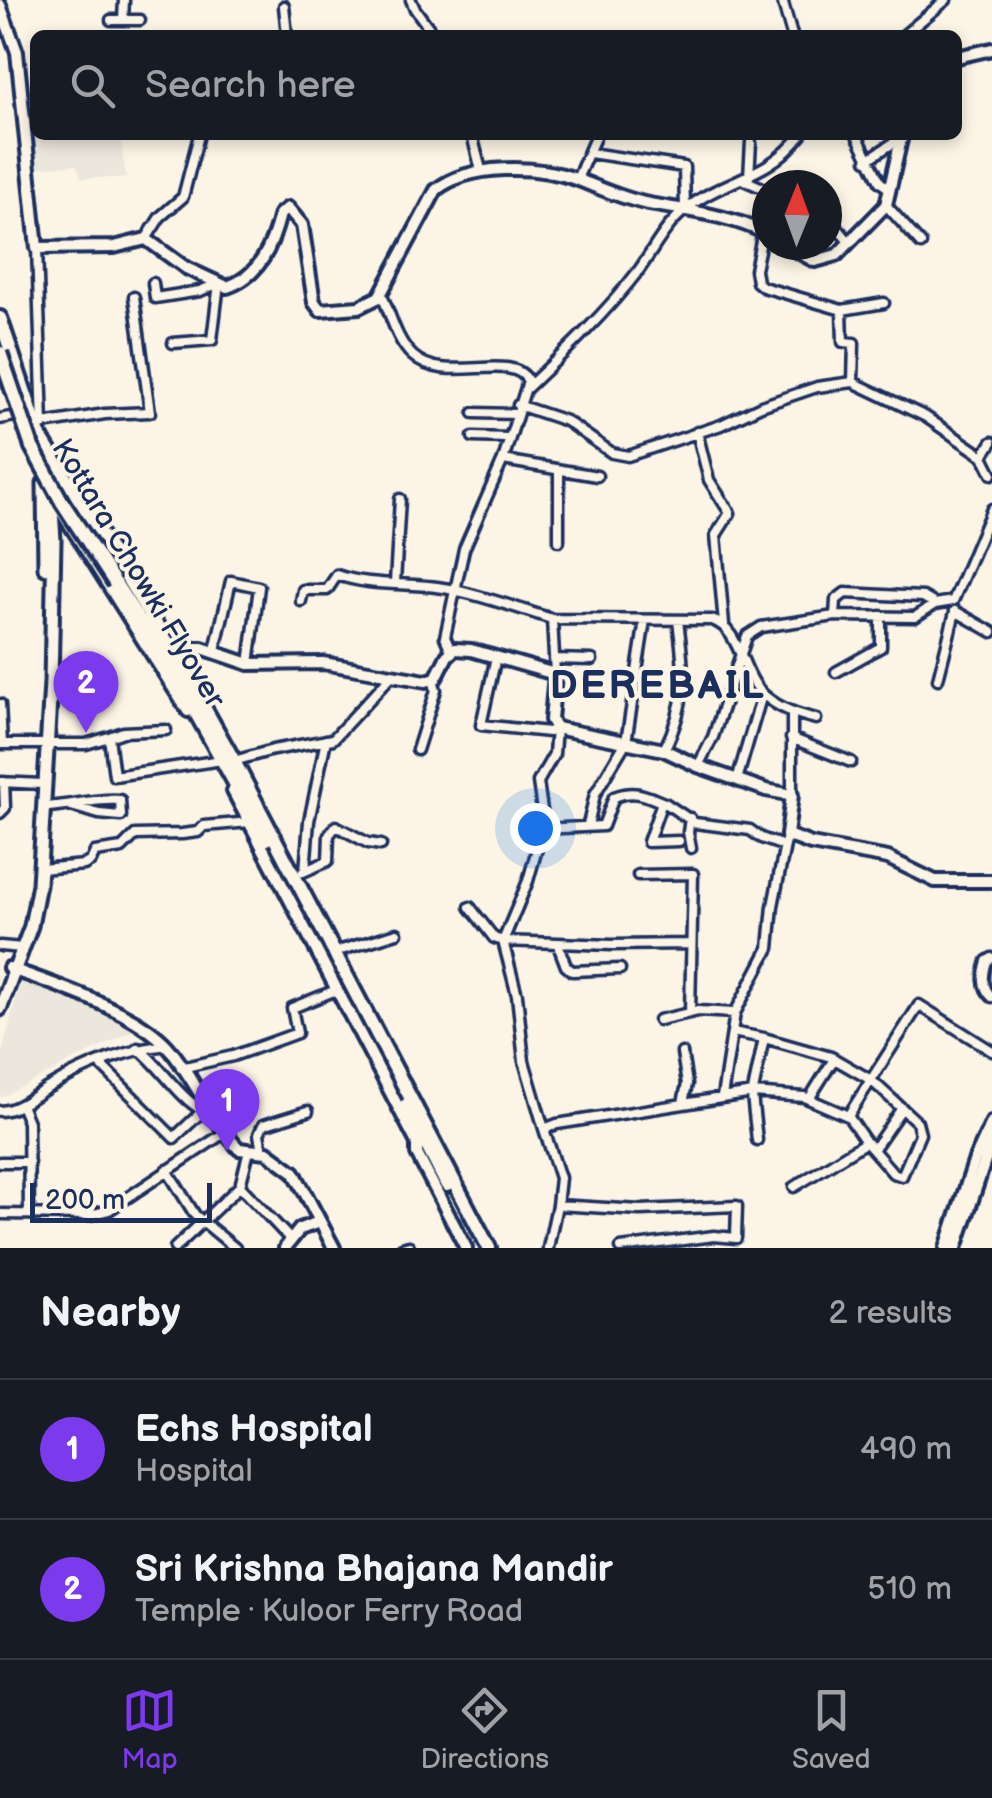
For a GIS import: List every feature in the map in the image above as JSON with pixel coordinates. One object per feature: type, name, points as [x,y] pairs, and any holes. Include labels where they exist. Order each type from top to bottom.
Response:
[{"type":"highway","points":[[0,318],[61,475],[173,652],[252,822],[480,1248]]},
{"type":"highway","name":"Kottara Chowki Flyover","points":[[0,353],[32,448],[225,760]]},
{"type":"highway","points":[[225,760],[300,874],[334,952],[489,1248]]},
{"type":"main road","points":[[19,948],[31,926],[41,869],[48,489],[61,475]]},
{"type":"main road","points":[[0,1009],[31,895],[46,744]]},
{"type":"main road","points":[[0,992],[12,969]]},
{"type":"street","points":[[124,0],[124,20]]},
{"type":"street","points":[[412,0],[430,30]]},
{"type":"street","points":[[910,30],[946,0]]},
{"type":"street","points":[[784,1],[791,30]]},
{"type":"street","points":[[0,4],[17,52],[37,248],[39,425],[105,414],[150,412],[134,298]]},
{"type":"street","points":[[284,6],[286,30]]},
{"type":"street","points":[[111,20],[140,20]]},
{"type":"street","points":[[962,56],[992,49]]},
{"type":"street","points":[[37,248],[114,247],[146,239],[160,217],[183,197],[197,140]]},
{"type":"street","points":[[473,140],[481,170]]},
{"type":"street","points":[[577,179],[594,140]]},
{"type":"street","points":[[527,388],[590,327],[685,209],[777,160],[796,140]]},
{"type":"street","points":[[859,140],[880,182],[890,190]]},
{"type":"street","points":[[867,160],[896,140]]},
{"type":"street","points":[[842,249],[886,204],[901,140]]},
{"type":"street","points":[[746,179],[751,142]]},
{"type":"street","points":[[590,153],[684,167],[685,209]]},
{"type":"street","points":[[146,239],[186,268],[227,287],[247,280],[274,236],[280,214],[288,208],[302,226],[314,302],[320,310],[371,303],[381,292],[436,190],[452,179],[481,170],[518,170],[577,179],[614,194],[752,229]]},
{"type":"street","points":[[746,179],[752,182]]},
{"type":"street","points":[[886,204],[921,244]]},
{"type":"street","points":[[842,233],[849,242]]},
{"type":"street","points":[[758,260],[757,282],[787,295],[842,310],[884,303]]},
{"type":"street","points":[[153,283],[155,298],[200,291],[219,283]]},
{"type":"street","points":[[173,343],[212,340],[219,283]]},
{"type":"street","points":[[381,292],[404,346],[427,365],[452,372],[513,368],[528,378],[503,460],[464,549],[445,637],[451,651]]},
{"type":"street","points":[[842,310],[842,339],[854,343],[853,382]]},
{"type":"street","points":[[0,372],[48,489],[225,760]]},
{"type":"street","points":[[474,413],[517,409],[566,421],[620,456],[817,387],[853,382],[926,416],[983,456],[992,474]]},
{"type":"street","points":[[0,419],[15,416]]},
{"type":"street","points":[[697,432],[709,480],[730,513],[716,535],[724,624]]},
{"type":"street","points":[[473,437],[508,438]]},
{"type":"street","points":[[983,456],[992,442]]},
{"type":"street","points":[[503,460],[597,476]]},
{"type":"street","points":[[559,471],[559,541]]},
{"type":"street","points":[[395,582],[400,499]]},
{"type":"street","points":[[938,679],[955,612],[953,602],[992,509]]},
{"type":"street","points":[[301,601],[303,590],[327,590],[336,575],[357,582],[395,582],[454,590],[552,619],[712,620],[724,624],[732,634],[739,656],[764,695],[792,713],[816,719]]},
{"type":"street","points":[[215,650],[231,581],[259,587],[249,664]]},
{"type":"street","points":[[835,616],[836,600],[845,593],[923,597],[934,604]]},
{"type":"street","points":[[698,766],[713,737],[747,636],[754,630],[835,616],[915,617],[934,604],[953,602]]},
{"type":"street","points":[[955,612],[992,632]]},
{"type":"street","points":[[836,672],[881,647],[881,616]]},
{"type":"street","points":[[548,1248],[560,1178],[524,1061],[517,995],[503,941],[528,882],[542,828],[538,782],[554,754],[552,619]]},
{"type":"street","points":[[588,825],[596,794],[626,742],[645,620]]},
{"type":"street","points":[[664,750],[682,708],[684,677],[678,620]]},
{"type":"street","points":[[173,652],[185,648],[215,650],[249,664],[323,663],[412,680],[433,680]]},
{"type":"street","points":[[451,651],[471,650],[554,674]]},
{"type":"street","points":[[417,750],[436,690],[433,680],[451,651]]},
{"type":"street","points":[[496,657],[481,725],[550,732],[556,728],[664,750],[736,780],[792,796]]},
{"type":"street","points":[[554,659],[592,660]]},
{"type":"street","points":[[110,736],[114,776],[326,740],[340,732],[392,674]]},
{"type":"street","points":[[736,780],[762,698]]},
{"type":"street","points":[[0,704],[1,744],[86,744],[123,732],[166,730]]},
{"type":"street","points":[[722,1097],[734,1012],[769,948],[792,796],[792,713]]},
{"type":"street","points":[[791,738],[852,762]]},
{"type":"street","points":[[300,874],[326,740]]},
{"type":"street","points":[[0,814],[5,808],[2,782],[42,784]]},
{"type":"street","points":[[542,828],[602,826],[614,797],[637,791],[706,825],[888,858],[935,881],[992,881]]},
{"type":"street","points":[[45,807],[71,806],[96,798],[120,800],[121,816],[71,806]]},
{"type":"street","points":[[665,803],[656,816],[648,842],[679,842]]},
{"type":"street","points":[[690,818],[692,848]]},
{"type":"street","points":[[41,869],[84,865],[91,862],[95,852],[122,848],[134,835],[182,834],[198,832],[204,826],[252,822],[466,1248]]},
{"type":"street","points":[[300,874],[328,861],[329,835],[336,826],[368,843],[381,845]]},
{"type":"street","points":[[638,875],[694,874],[690,1013]]},
{"type":"street","points":[[470,906],[494,938],[503,941],[558,945],[690,944]]},
{"type":"street","points":[[334,952],[397,934]]},
{"type":"street","points":[[558,945],[566,966],[572,970],[620,969]]},
{"type":"street","points":[[0,946],[19,948]]},
{"type":"street","points":[[992,958],[988,961],[984,986],[992,997]]},
{"type":"street","points":[[12,969],[113,1008],[166,1045],[206,1109],[239,1149],[262,1152],[281,1160],[294,1172],[334,1248]]},
{"type":"street","points":[[181,1068],[233,1056],[297,1033],[292,1008],[336,990]]},
{"type":"street","points":[[848,1116],[919,1005],[992,1051]]},
{"type":"street","points":[[659,1020],[690,1013],[734,1012]]},
{"type":"street","points":[[544,1129],[753,1093],[810,1100],[848,1116],[893,1173],[902,1176],[920,1134],[917,1122],[871,1080],[834,1059],[732,1032]]},
{"type":"street","points":[[757,1140],[753,1093],[764,1038]]},
{"type":"street","points":[[0,1111],[21,1105],[99,1062],[138,1048],[166,1045]]},
{"type":"street","points":[[138,1048],[189,1103],[206,1109]]},
{"type":"street","points":[[682,1053],[688,1084],[683,1104]]},
{"type":"street","points":[[810,1100],[834,1059]]},
{"type":"street","points":[[99,1062],[174,1138],[206,1109]]},
{"type":"street","points":[[21,1105],[28,1122],[29,1214]]},
{"type":"street","points":[[794,1186],[869,1146],[902,1108]]},
{"type":"street","points":[[262,1152],[263,1125],[308,1111]]},
{"type":"street","points":[[946,1248],[975,1159],[992,1122]]},
{"type":"street","points":[[0,1214],[90,1215],[109,1210],[224,1133]]},
{"type":"street","points":[[956,1248],[992,1140]]},
{"type":"street","points":[[174,1248],[240,1186],[249,1151]]},
{"type":"street","points":[[0,1162],[29,1162]]},
{"type":"street","points":[[168,1170],[181,1195],[204,1222],[235,1248]]},
{"type":"street","points":[[240,1186],[288,1243],[300,1229],[318,1222]]},
{"type":"street","points":[[557,1204],[640,1210],[737,1206],[736,1238],[621,1248]]},
{"type":"shaded area","points":[[32,140],[121,140],[126,178],[82,178],[76,165],[34,168]]},
{"type":"shaded area","points":[[22,976],[136,1029],[0,1098],[0,1059]]},
{"type":"place","name":"Sri Krishna Bhajana Mandir","points":[[86,733]]},
{"type":"place","name":"Echs Hospital","points":[[227,1151]]},
{"type":"district","name":"DEREBAIL","points":[[658,684]]}]
